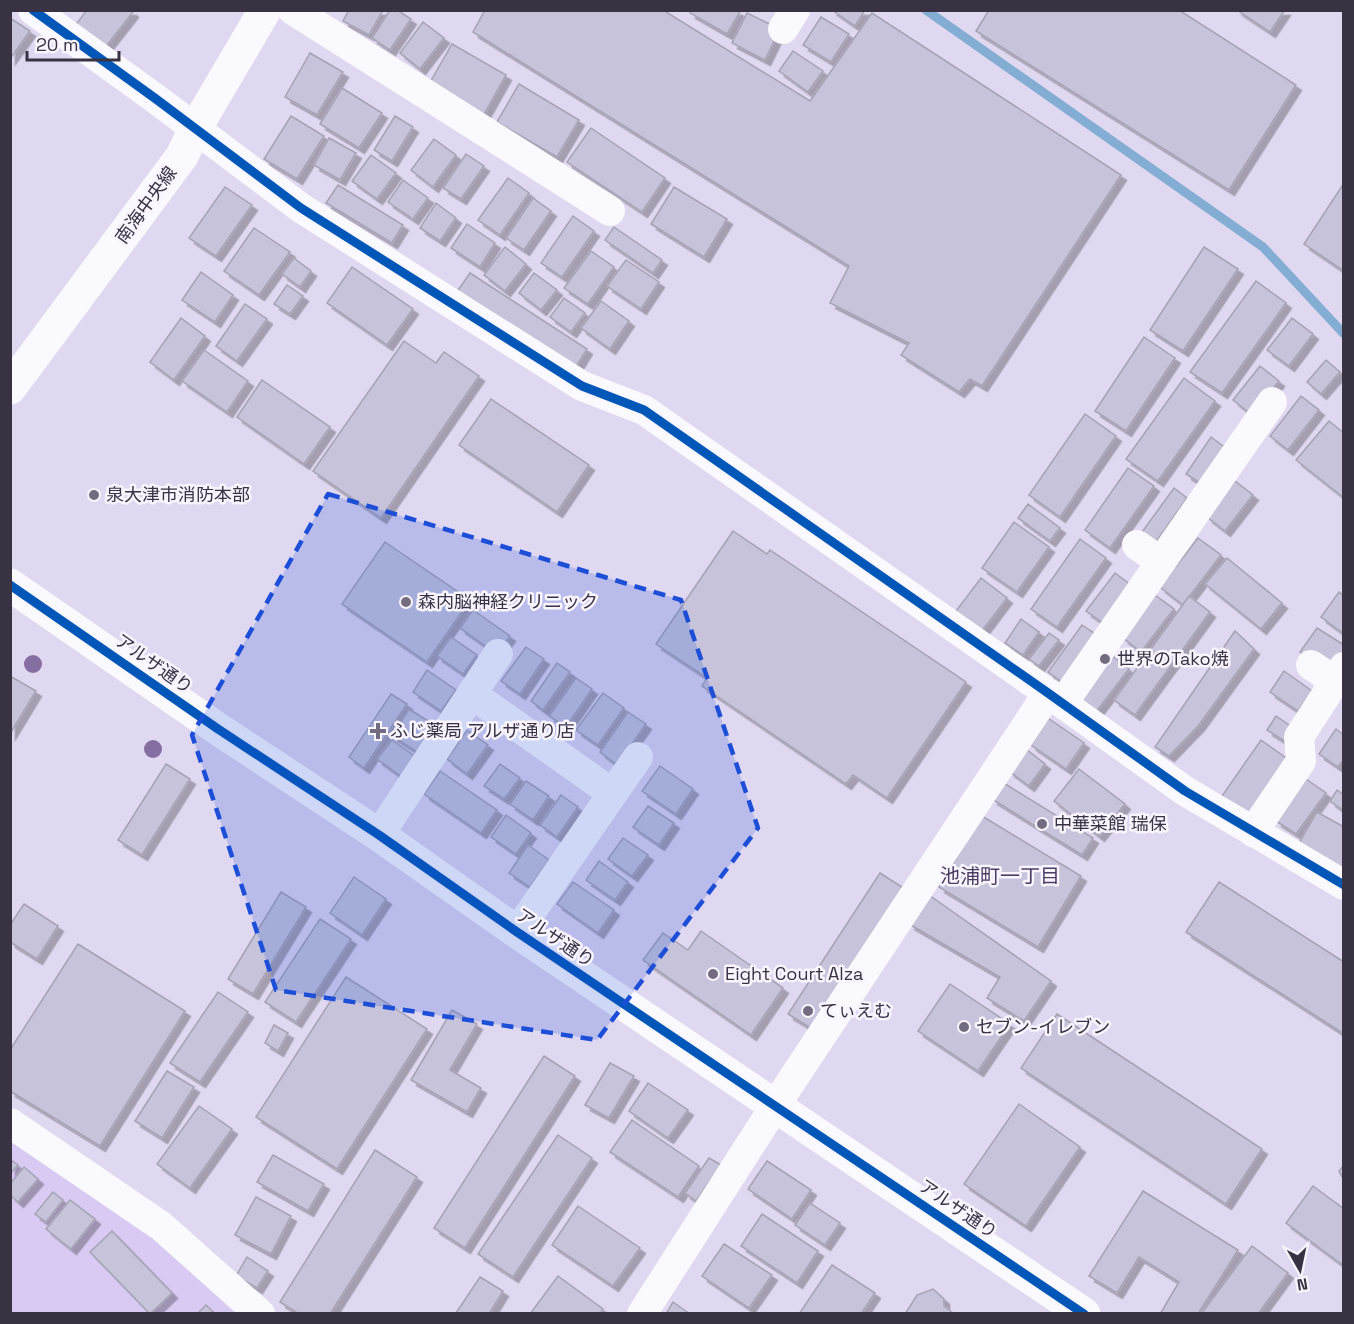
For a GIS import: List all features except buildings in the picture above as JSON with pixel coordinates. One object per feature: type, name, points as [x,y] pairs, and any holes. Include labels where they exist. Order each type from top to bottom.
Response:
[{"type":"street","points":[[33,10],[301,208],[582,386],[644,410],[1185,791],[1344,885]]},
{"type":"street","name":"南海中央線","points":[[10,388],[182,156],[195,129],[265,10]]},
{"type":"street","points":[[292,10],[434,114],[567,196],[610,211]]},
{"type":"street","points":[[642,1314],[775,1106],[1056,698],[1161,562],[1252,451],[1272,402]]},
{"type":"street","points":[[1137,545],[1161,562]]},
{"type":"street","name":"アルザ通り","points":[[10,585],[517,932],[1084,1314]]},
{"type":"street","points":[[378,835],[498,654]]},
{"type":"street","points":[[1253,832],[1301,761],[1299,737],[1330,671]]},
{"type":"street","points":[[472,695],[612,793]]},
{"type":"street","points":[[517,932],[638,757]]},
{"type":"street","points":[[10,1123],[161,1226],[260,1314]]},
{"type":"highlighted area","points":[[328,494],[681,600],[758,828],[597,1040],[276,990],[192,735]]},
{"type":"shaded area","points":[[11,1142],[93,1190],[136,1221],[234,1313],[11,1314]]},
{"type":"waterway","points":[[926,10],[1263,247],[1344,334]]},
{"type":"cycle path","points":[[33,10],[301,208],[582,386],[644,410],[1185,791],[1344,885]]},
{"type":"cycle path","points":[[10,585],[218,729],[379,835],[517,932],[1084,1314]]},
{"type":"place","name":"泉大津市消防本部","points":[[94,495]]},
{"type":"place","name":"森内脳神経クリニック","points":[[406,602]]},
{"type":"place","name":"世界のTako焼","points":[[1105,659]]},
{"type":"place","name":"ふじ薬局 アルザ通り店","points":[[378,731]]},
{"type":"place","name":"中華菜館 瑞保","points":[[1042,824]]},
{"type":"place","name":"Eight Court Alza","points":[[713,974]]},
{"type":"place","name":"てぃえむ","points":[[808,1011]]},
{"type":"place","name":"セブン-イレブン","points":[[964,1027]]},
{"type":"district","name":"池浦町一丁目","points":[[1000,876]]}]
